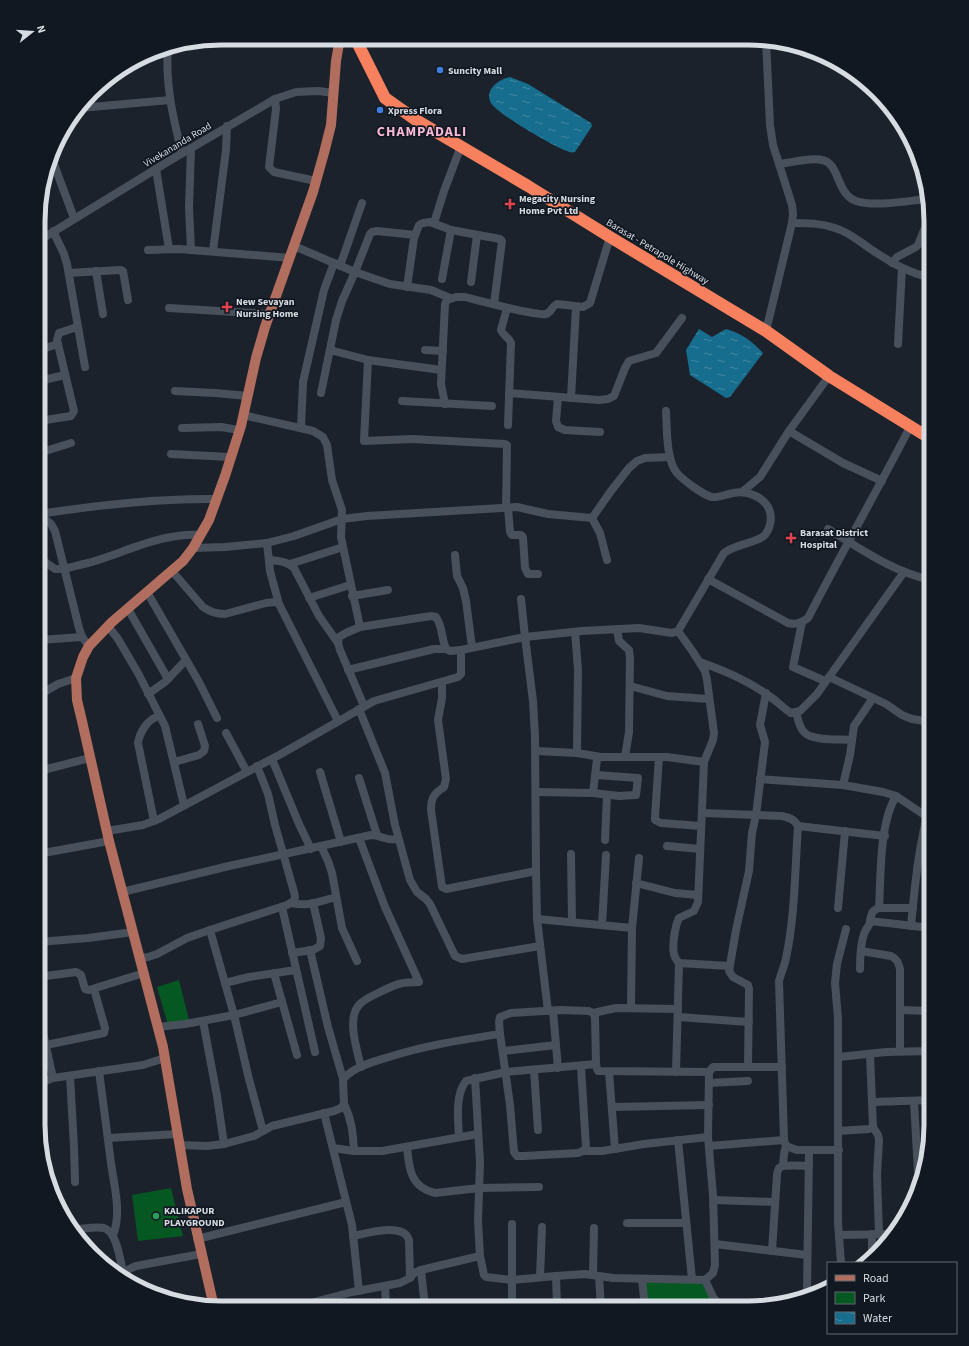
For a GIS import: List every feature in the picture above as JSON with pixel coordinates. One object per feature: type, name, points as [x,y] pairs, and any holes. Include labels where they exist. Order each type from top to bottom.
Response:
[{"type":"highway","name":"Barasat - Petrapole Highway","points":[[360,45],[386,98],[416,120],[528,186],[766,331],[829,376],[924,435]]},
{"type":"main road","points":[[213,1301],[197,1239],[187,1189],[165,1058],[108,836],[77,700],[76,678],[83,657],[89,646],[108,626],[183,561],[193,548],[209,520],[239,430],[256,358],[269,314],[316,181],[331,125],[336,61],[339,45]]},
{"type":"street","points":[[766,46],[770,125],[779,164],[792,205],[793,214],[766,331]]},
{"type":"street","points":[[168,53],[167,74],[170,100],[182,153]]},
{"type":"street","name":"Vivekananda Road","points":[[45,237],[227,126],[275,99],[296,92],[318,91],[334,93]]},
{"type":"street","points":[[275,99],[276,109],[269,167],[274,172],[316,181]]},
{"type":"street","points":[[87,107],[170,100]]},
{"type":"street","points":[[213,251],[226,150],[227,126]]},
{"type":"street","points":[[434,223],[461,146]]},
{"type":"street","points":[[191,148],[191,250]]},
{"type":"street","points":[[779,164],[816,160],[826,161],[832,166],[843,191],[849,197],[856,200],[870,203],[922,199]]},
{"type":"street","points":[[54,164],[74,218]]},
{"type":"street","points":[[156,169],[169,249]]},
{"type":"street","points":[[301,428],[305,376],[324,290],[337,265],[362,203]]},
{"type":"street","points":[[407,287],[415,235],[419,225],[422,223],[434,223],[451,230],[500,239],[502,241],[494,304]]},
{"type":"street","points":[[792,223],[815,223],[839,229],[908,272],[924,276]]},
{"type":"street","points":[[442,279],[451,230]]},
{"type":"street","points":[[892,262],[897,257],[916,247],[924,230]]},
{"type":"street","points":[[53,231],[64,254],[85,367]]},
{"type":"street","points":[[321,393],[336,320],[342,302],[372,232],[377,231],[415,235]]},
{"type":"street","points":[[471,282],[477,235]]},
{"type":"street","points":[[294,246],[337,265],[390,284],[431,290],[450,298],[465,297],[507,308],[541,314],[550,312],[553,306],[557,304],[583,307],[590,303],[610,237]]},
{"type":"street","points":[[148,250],[169,249],[213,251],[290,258]]},
{"type":"street","points":[[898,344],[902,268]]},
{"type":"street","points":[[96,271],[103,314]]},
{"type":"street","points":[[68,273],[123,271],[128,300]]},
{"type":"street","points":[[445,404],[441,384],[441,370],[445,304],[450,298]]},
{"type":"street","points":[[571,398],[576,307]]},
{"type":"street","points":[[169,308],[269,314]]},
{"type":"street","points":[[507,308],[501,330],[511,344],[508,425]]},
{"type":"street","points":[[509,393],[599,400],[608,399],[614,396],[618,390],[625,368],[629,361],[656,353],[682,318]]},
{"type":"street","points":[[45,419],[71,416],[74,411],[57,340],[59,333],[77,327]]},
{"type":"street","points":[[45,348],[58,344]]},
{"type":"street","points":[[330,350],[368,360],[441,370]]},
{"type":"street","points":[[425,350],[443,351]]},
{"type":"street","points":[[368,360],[364,441],[412,439],[507,445],[507,508],[510,532],[512,535],[521,535],[523,537],[526,572],[528,574],[538,574]]},
{"type":"street","points":[[45,380],[65,375]]},
{"type":"street","points":[[742,492],[760,477],[789,431],[829,376]]},
{"type":"street","points":[[176,391],[248,396]]},
{"type":"street","points":[[558,397],[556,421],[558,427],[565,430],[600,432]]},
{"type":"street","points":[[402,401],[492,406]]},
{"type":"street","points":[[666,411],[670,457],[672,466],[676,473],[708,496],[714,498],[733,492],[742,492],[754,495],[769,508],[771,517],[771,522],[764,536],[757,540],[730,548],[724,553],[678,632]]},
{"type":"street","points":[[243,415],[313,431],[323,437],[327,445],[332,480],[342,510],[341,537],[352,596],[360,627]]},
{"type":"street","points":[[182,428],[221,427],[239,430]]},
{"type":"street","points":[[708,579],[788,623],[796,624],[808,618],[910,427]]},
{"type":"street","points":[[789,431],[844,463],[882,481]]},
{"type":"street","points":[[45,450],[71,443]]},
{"type":"street","points":[[171,454],[230,457]]},
{"type":"street","points":[[592,518],[629,468],[637,461],[644,458],[670,457]]},
{"type":"street","points":[[45,513],[132,502],[178,499],[217,499]]},
{"type":"street","points":[[193,548],[268,543],[294,536],[342,519],[416,513],[524,508],[548,514],[592,518]]},
{"type":"street","points":[[592,518],[600,533],[608,560]]},
{"type":"street","points":[[45,519],[51,524],[55,531],[76,617],[82,637],[89,646]]},
{"type":"street","points":[[828,529],[893,567],[924,578]]},
{"type":"street","points":[[45,562],[54,569],[65,569],[171,537],[184,534],[201,535]]},
{"type":"street","points":[[268,543],[269,560],[279,604],[338,721]]},
{"type":"street","points":[[269,560],[290,564],[343,547]]},
{"type":"street","points":[[455,555],[458,576],[466,601],[472,648]]},
{"type":"street","points":[[290,564],[297,572],[309,598],[325,626],[338,643],[385,777],[398,839],[410,880],[417,892],[430,904],[455,956],[462,959],[540,946]]},
{"type":"street","points":[[172,571],[203,607],[214,612],[225,614],[266,603],[276,602],[279,604]]},
{"type":"street","points":[[700,662],[722,670],[766,693],[791,713],[796,712],[806,706],[817,694],[904,572]]},
{"type":"street","points":[[309,598],[350,585]]},
{"type":"street","points":[[352,596],[388,590]]},
{"type":"street","points":[[147,592],[217,718]]},
{"type":"street","points":[[521,599],[524,637],[533,701],[536,751],[535,824],[537,919],[556,1045],[558,1068]]},
{"type":"street","points":[[128,609],[168,679]]},
{"type":"street","points":[[338,643],[339,637],[360,627],[432,616],[436,617],[441,626],[442,639],[446,649]]},
{"type":"street","points":[[802,622],[793,667],[826,681],[829,677]]},
{"type":"street","points":[[108,626],[129,657],[167,732],[184,805]]},
{"type":"street","points":[[348,670],[434,649],[454,651],[524,637],[639,628],[672,633],[678,632]]},
{"type":"street","points":[[617,629],[619,642],[629,650],[629,732],[625,757]]},
{"type":"street","points":[[575,632],[578,669],[577,753]]},
{"type":"street","points":[[676,1072],[679,963],[675,957],[674,950],[677,923],[679,918],[683,915],[694,911],[697,908],[704,762],[713,740],[714,733],[707,680],[704,671],[700,662],[678,632]]},
{"type":"street","points":[[45,640],[82,637]]},
{"type":"street","points":[[45,852],[108,836],[154,821],[384,697],[458,677],[460,674],[461,650]]},
{"type":"street","points":[[148,694],[168,679],[186,660]]},
{"type":"street","points":[[829,677],[886,704],[902,715],[912,719],[924,720]]},
{"type":"street","points":[[45,692],[58,684],[76,678]]},
{"type":"street","points":[[442,682],[442,698],[438,720],[446,779],[444,787],[432,798],[431,810],[442,887],[446,889],[536,871]]},
{"type":"street","points":[[630,686],[667,696],[710,699]]},
{"type":"street","points":[[748,1067],[749,989],[748,985],[744,982],[730,975],[729,966],[749,871],[752,833],[756,816],[765,742],[760,725],[760,719],[766,693]]},
{"type":"street","points":[[843,785],[850,755],[854,726],[873,698]]},
{"type":"street","points":[[154,821],[138,743],[148,722],[154,718],[157,711]]},
{"type":"street","points":[[796,712],[805,734],[817,738],[852,740]]},
{"type":"street","points":[[174,762],[199,755],[204,751],[205,746],[198,724]]},
{"type":"street","points":[[226,732],[247,772]]},
{"type":"street","points":[[536,751],[577,753],[601,757],[659,757],[704,762]]},
{"type":"street","points":[[593,793],[597,759],[601,757]]},
{"type":"street","points":[[659,757],[656,820],[661,823],[701,826]]},
{"type":"street","points":[[45,769],[90,758]]},
{"type":"street","points":[[272,758],[311,849]]},
{"type":"street","points":[[140,958],[152,956],[187,938],[282,907],[294,901],[295,897],[268,794],[257,766]]},
{"type":"street","points":[[320,772],[341,842]]},
{"type":"street","points":[[536,792],[593,793],[636,796],[638,778],[596,775]]},
{"type":"street","points":[[359,778],[377,835]]},
{"type":"street","points":[[760,780],[843,785],[883,792],[896,796],[924,815]]},
{"type":"street","points":[[605,840],[607,795]]},
{"type":"street","points":[[879,908],[882,852],[892,802],[896,796]]},
{"type":"street","points":[[702,813],[789,818],[795,821],[798,826],[792,907],[786,959],[779,981],[785,1143],[783,1166]]},
{"type":"street","points":[[911,926],[915,878],[924,823]]},
{"type":"street","points":[[798,826],[885,836]]},
{"type":"street","points":[[838,908],[845,831]]},
{"type":"street","points":[[122,892],[214,869],[359,838],[377,835],[389,840],[398,839]]},
{"type":"street","points":[[359,838],[385,907],[419,982],[405,982],[396,984],[359,1005],[354,1018],[353,1026],[361,1067]]},
{"type":"street","points":[[321,846],[332,873],[342,928],[357,961]]},
{"type":"street","points":[[667,846],[700,849]]},
{"type":"street","points":[[571,854],[572,922]]},
{"type":"street","points":[[602,925],[606,855]]},
{"type":"street","points":[[631,1008],[632,928],[639,858]]},
{"type":"street","points":[[636,883],[675,893],[698,895]]},
{"type":"street","points":[[291,903],[298,905],[336,897]]},
{"type":"street","points":[[292,953],[310,950],[320,946],[321,942],[313,903]]},
{"type":"street","points":[[282,907],[315,1052]]},
{"type":"street","points":[[860,969],[861,951],[871,912],[874,909],[879,908],[913,908]]},
{"type":"street","points":[[537,919],[632,928]]},
{"type":"street","points":[[867,927],[911,926],[924,927]]},
{"type":"street","points":[[841,1262],[838,1223],[839,1057],[836,982],[837,964],[846,929]]},
{"type":"street","points":[[210,930],[234,1015],[248,1079],[263,1131]]},
{"type":"street","points":[[45,941],[133,932]]},
{"type":"street","points":[[310,950],[328,1027],[343,1079],[344,1104],[351,1119],[354,1151]]},
{"type":"street","points":[[861,951],[891,956],[895,958],[898,963],[900,969],[900,1051]]},
{"type":"street","points":[[679,963],[729,966]]},
{"type":"street","points":[[225,983],[249,977],[296,970]]},
{"type":"street","points":[[45,976],[76,972],[81,975],[85,989],[90,990],[144,973]]},
{"type":"street","points":[[274,973],[296,1055]]},
{"type":"street","points":[[46,1045],[104,1033],[105,1028],[94,988]]},
{"type":"street","points":[[158,1027],[185,1024],[234,1015],[282,1002]]},
{"type":"street","points":[[678,1008],[611,1009],[593,1013],[589,1011],[511,1013],[500,1017],[500,1034],[506,1072],[514,1152],[518,1156],[571,1154],[583,1151],[602,1151],[708,1137]]},
{"type":"street","points":[[900,1010],[924,1011]]},
{"type":"street","points":[[593,1013],[595,1016],[596,1064],[598,1071],[709,1072]]},
{"type":"street","points":[[678,1017],[749,1022]]},
{"type":"street","points":[[203,1021],[224,1144]]},
{"type":"street","points":[[343,1079],[348,1074],[377,1060],[426,1046],[500,1034]]},
{"type":"street","points":[[45,1041],[53,1078]]},
{"type":"street","points":[[503,1051],[556,1045]]},
{"type":"street","points":[[839,1057],[900,1051],[924,1051]]},
{"type":"street","points":[[870,1054],[873,1127],[879,1140],[873,1250]]},
{"type":"street","points":[[45,1081],[53,1078],[143,1065],[165,1058]]},
{"type":"street","points":[[459,1137],[457,1114],[462,1085],[466,1081],[506,1072],[596,1064]]},
{"type":"street","points":[[581,1066],[587,1143],[586,1148],[583,1151]]},
{"type":"street","points":[[475,1078],[480,1162],[478,1221],[480,1256],[483,1272],[486,1277],[512,1280],[568,1275],[613,1278],[705,1280],[713,1273],[715,1265],[714,1200],[708,1137],[710,1069],[718,1066],[782,1067]]},
{"type":"street","points":[[534,1070],[538,1130]]},
{"type":"street","points":[[99,1071],[115,1194],[117,1219],[116,1228],[113,1235]]},
{"type":"street","points":[[609,1072],[615,1149]]},
{"type":"street","points":[[70,1076],[74,1146],[74,1182]]},
{"type":"street","points":[[709,1083],[748,1082]]},
{"type":"street","points":[[873,1102],[924,1100]]},
{"type":"street","points":[[914,1101],[918,1171]]},
{"type":"street","points":[[179,1145],[207,1146],[224,1144],[254,1136],[272,1126],[341,1108],[344,1104]]},
{"type":"street","points":[[612,1107],[709,1105]]},
{"type":"street","points":[[324,1113],[353,1236],[359,1291]]},
{"type":"street","points":[[838,1130],[865,1130],[873,1127]]},
{"type":"street","points":[[108,1138],[178,1134]]},
{"type":"street","points":[[333,1148],[369,1152],[407,1147],[478,1134]]},
{"type":"street","points":[[678,1140],[685,1223],[692,1279]]},
{"type":"street","points":[[709,1146],[785,1143],[797,1150],[838,1150]]},
{"type":"street","points":[[407,1147],[410,1172],[423,1189],[435,1192],[479,1188],[539,1187]]},
{"type":"street","points":[[807,1291],[809,1150]]},
{"type":"street","points":[[772,1251],[776,1175],[778,1169],[783,1166],[809,1166]]},
{"type":"street","points":[[714,1200],[775,1202]]},
{"type":"street","points":[[197,1239],[346,1202]]},
{"type":"street","points":[[627,1223],[685,1223]]},
{"type":"street","points":[[512,1224],[512,1301]]},
{"type":"street","points":[[540,1277],[542,1227]]},
{"type":"street","points":[[79,1229],[104,1228],[109,1230],[113,1235],[121,1270]]},
{"type":"street","points":[[594,1228],[596,1276],[599,1301]]},
{"type":"street","points":[[353,1236],[388,1230],[403,1231],[408,1235],[409,1240],[410,1278]]},
{"type":"street","points":[[840,1235],[886,1234]]},
{"type":"street","points":[[715,1244],[807,1255]]},
{"type":"street","points":[[125,1272],[136,1266],[201,1254]]},
{"type":"street","points":[[328,1301],[359,1291],[400,1283],[421,1270],[480,1256]]},
{"type":"street","points":[[421,1270],[424,1301]]},
{"type":"street","points":[[556,1276],[558,1301]]},
{"type":"street","points":[[642,1279],[644,1301]]},
{"type":"street","points":[[705,1280],[716,1301]]},
{"type":"street","points":[[386,1286],[386,1301]]},
{"type":"green space","points":[[179,980],[189,1020],[168,1025],[157,987]]},
{"type":"green space","name":"KALIKAPUR PLAYGROUND","points":[[171,1188],[183,1236],[138,1241],[132,1195]]},
{"type":"green space","points":[[700,1279],[711,1301],[643,1301],[642,1282]]},
{"type":"water","points":[[510,77],[528,84],[591,123],[592,126],[575,152],[570,152],[560,148],[539,137],[514,122],[495,108],[491,103],[489,94],[497,83]]},
{"type":"water","points":[[699,329],[712,337],[726,329],[737,333],[746,338],[763,353],[730,397],[726,398],[690,375],[686,350]]},
{"type":"place","name":"Suncity Mall","points":[[440,70]]},
{"type":"place","name":"Xpress Flora","points":[[380,110]]},
{"type":"place","name":"Megacity Nursing Home Pvt Ltd","points":[[510,204]]},
{"type":"place","name":"New Sevayan Nursing Home","points":[[227,307]]},
{"type":"place","name":"Barasat District Hospital","points":[[791,538]]},
{"type":"place","name":"KALIKAPUR PLAYGROUND","points":[[156,1216]]},
{"type":"district","name":"CHAMPADALI","points":[[422,131]]}]
